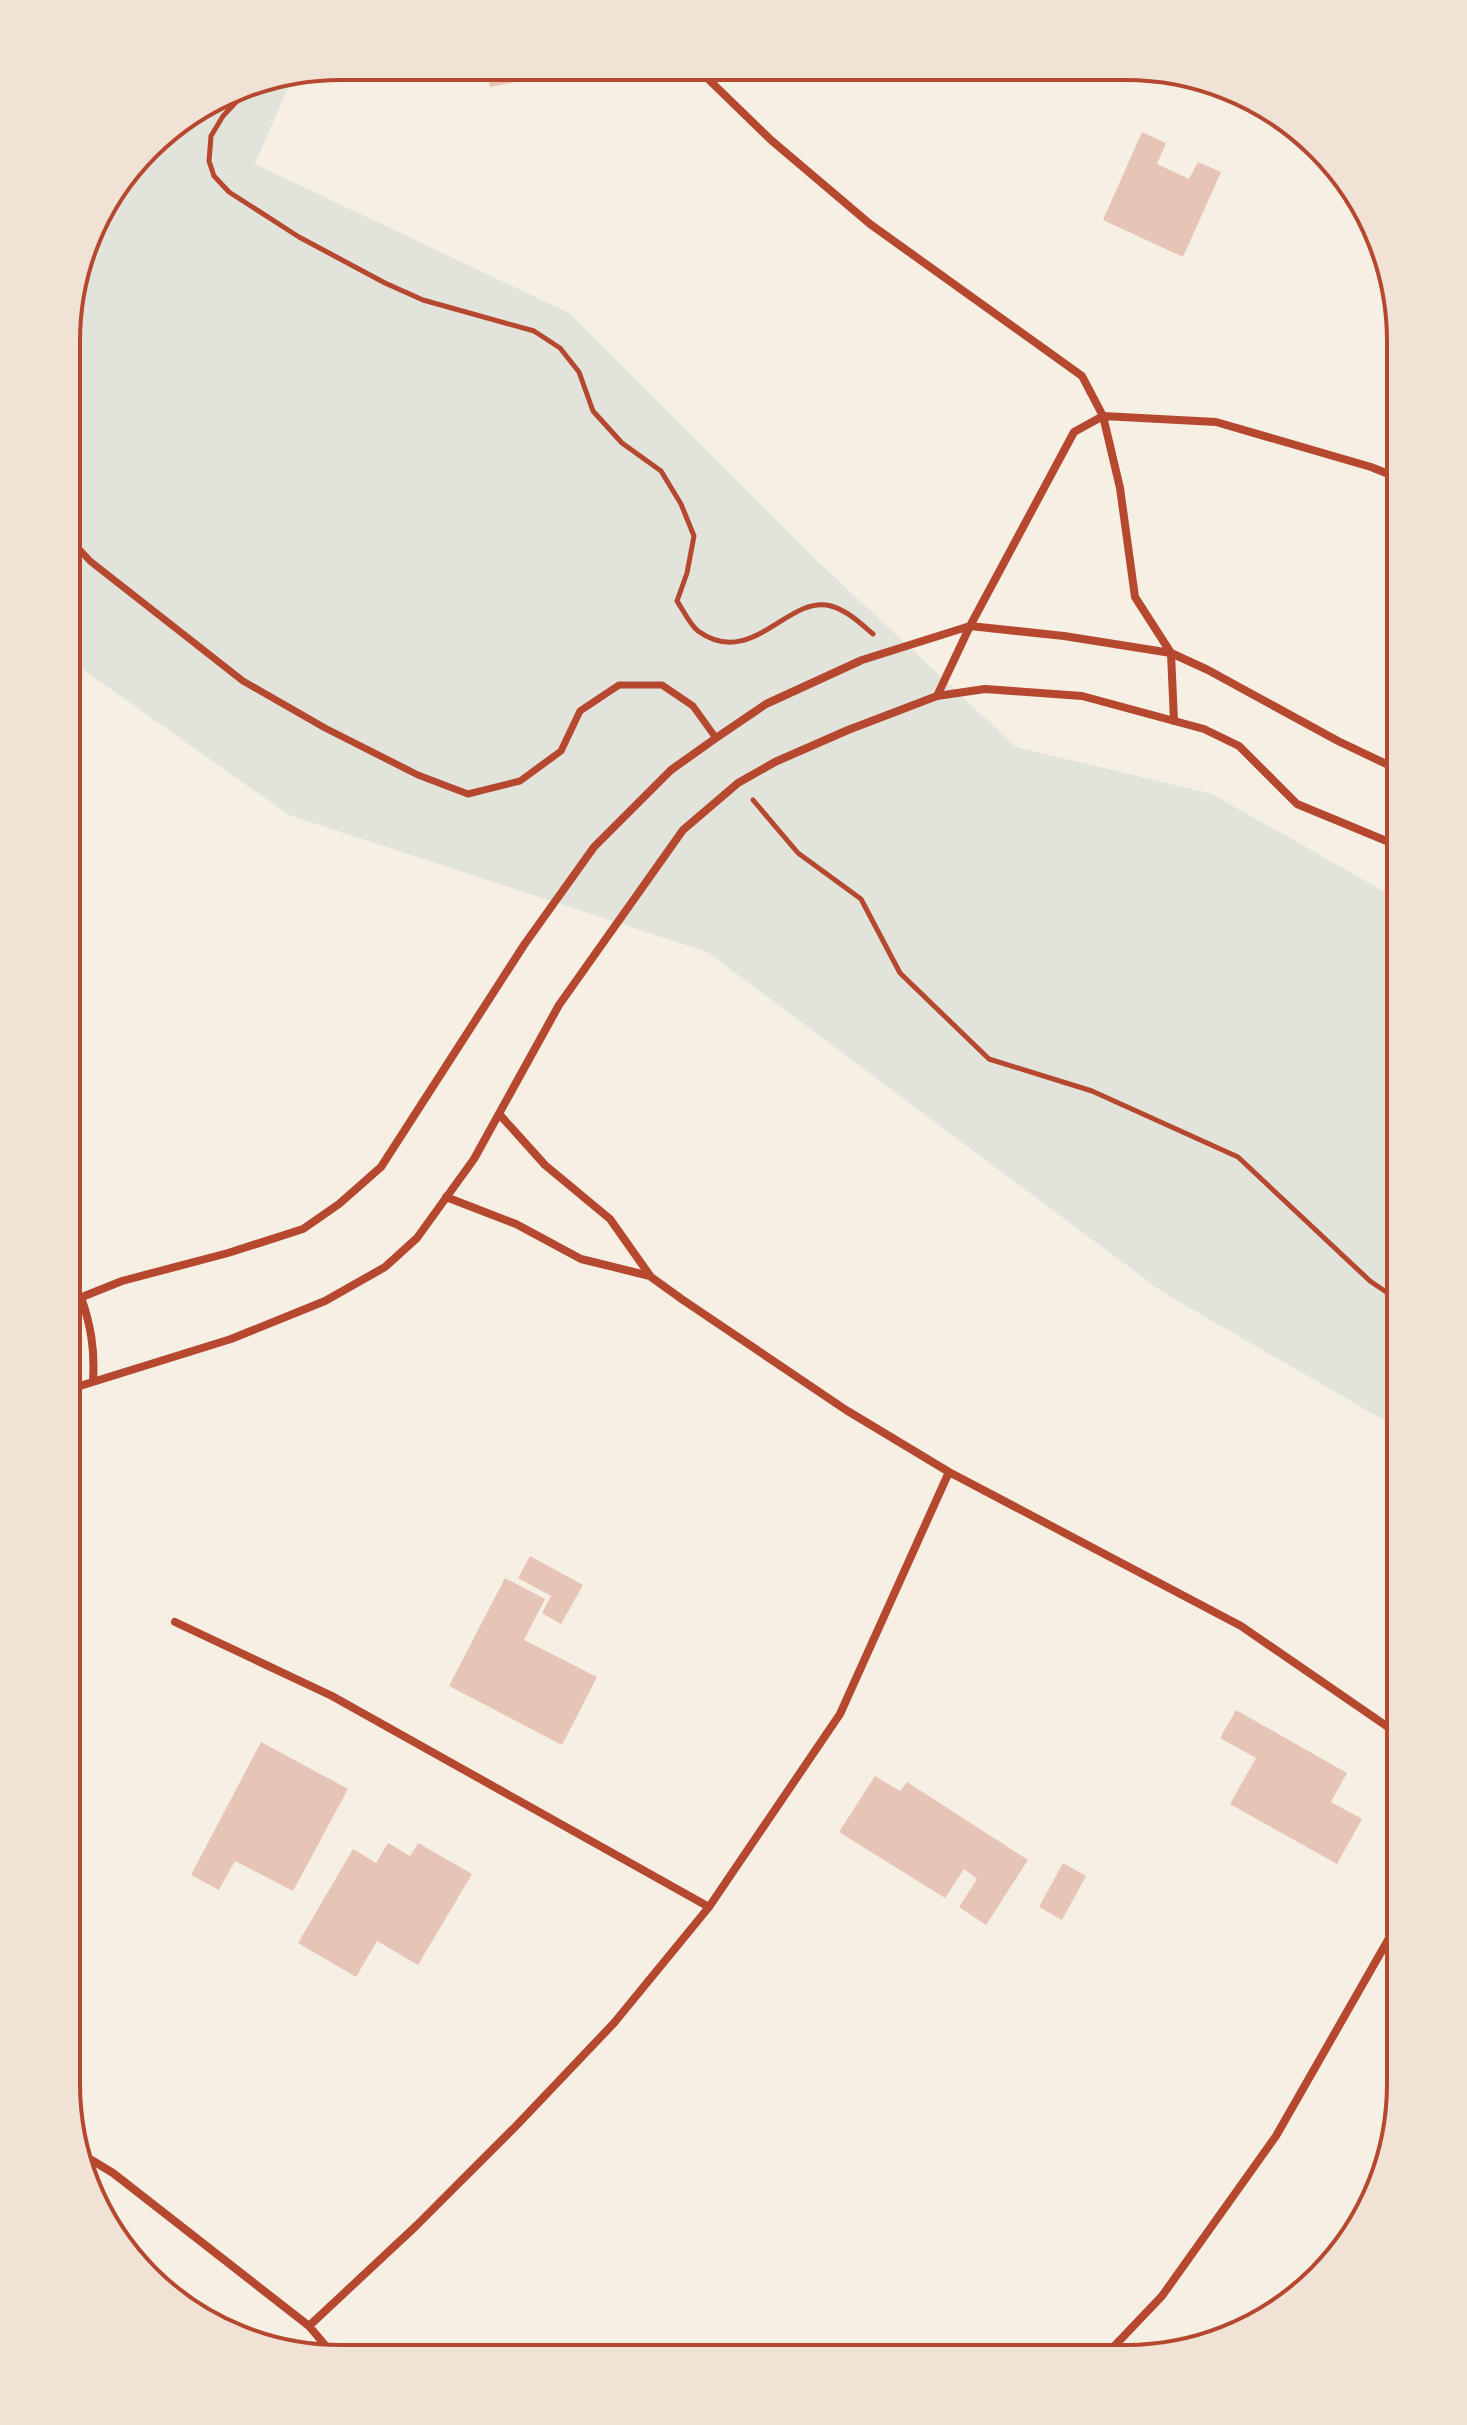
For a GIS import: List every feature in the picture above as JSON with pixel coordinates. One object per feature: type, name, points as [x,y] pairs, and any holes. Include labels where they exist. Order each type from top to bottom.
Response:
[{"type":"street","points":[[709,80],[771,140],[870,224],[1082,376],[1103,416],[1120,488],[1135,597],[1171,653],[1174,721]]},
{"type":"street","points":[[937,696],[970,626],[1074,432],[1103,416],[1216,422],[1387,473]]},
{"type":"street","points":[[80,550],[243,681],[365,749],[418,775],[468,794],[520,781],[561,751],[580,711],[619,685],[662,685],[693,706],[716,738]]},
{"type":"street","points":[[93,1381],[95,1352],[91,1324],[81,1297],[122,1281],[303,1229],[339,1204],[381,1167],[524,945],[594,847],[671,770],[766,704],[862,660],[970,626],[1064,636],[1171,653],[1387,764]]},
{"type":"street","points":[[80,1386],[231,1339],[325,1301],[385,1267],[417,1238],[474,1159],[559,1005],[683,830],[738,783],[790,755],[937,696],[985,689],[1082,696],[1204,729],[1239,746],[1297,804],[1387,841]]},
{"type":"street","points":[[500,1115],[545,1165],[610,1219],[651,1277]]},
{"type":"street","points":[[446,1197],[516,1224],[581,1259],[651,1277],[846,1410],[949,1472],[1241,1626],[1386,1726]]},
{"type":"street","points":[[309,2326],[416,2226],[516,2126],[614,2023],[709,1907],[840,1714],[949,1472]]},
{"type":"street","points":[[175,1622],[332,1696],[709,1907]]},
{"type":"street","points":[[1115,2345],[1162,2296],[1276,2136],[1386,1943]]},
{"type":"street","points":[[92,2160],[113,2173],[309,2326],[324,2344]]},
{"type":"path","points":[[235,103],[211,136],[209,161],[214,176],[229,192],[299,237],[385,283],[423,300],[534,331],[560,348],[579,372],[593,411],[622,443],[661,471],[681,504],[694,536],[687,573],[677,601],[697,631],[721,642],[757,638],[804,608],[828,605],[849,613],[894,652]]},
{"type":"path","points":[[738,783],[798,853],[861,899],[900,973],[989,1059],[1092,1091],[1238,1157],[1370,1281],[1386,1292]]},
{"type":"shaded area","points":[[289,86],[255,164],[569,313],[813,557],[1016,747],[1212,794],[1387,893],[1386,1422],[1164,1293],[707,952],[289,815],[80,667],[80,341],[82,307],[100,241],[134,182],[182,134],[226,107],[257,94]]},
{"type":"building","points":[[489,80],[526,80],[490,87]]},
{"type":"building","points":[[1142,132],[1166,143],[1157,164],[1189,179],[1198,162],[1221,172],[1183,257],[1103,220]]},
{"type":"building","points":[[530,1556],[583,1585],[561,1624],[542,1613],[551,1596],[518,1578]]},
{"type":"building","points":[[505,1578],[545,1599],[524,1640],[597,1677],[562,1745],[449,1686]]},
{"type":"building","points":[[1236,1710],[1347,1773],[1331,1802],[1362,1819],[1337,1864],[1230,1804],[1256,1758],[1220,1738]]},
{"type":"building","points":[[261,1742],[348,1789],[293,1891],[235,1861],[219,1890],[191,1875]]},
{"type":"building","points":[[875,1776],[900,1791],[907,1782],[1028,1860],[986,1925],[959,1907],[977,1879],[964,1869],[945,1898],[839,1832]]},
{"type":"building","points":[[388,1843],[410,1856],[418,1843],[472,1874],[418,1965],[377,1941],[356,1977],[298,1943],[353,1849],[376,1863]]},
{"type":"building","points":[[1063,1863],[1086,1876],[1062,1920],[1039,1907]]}]
